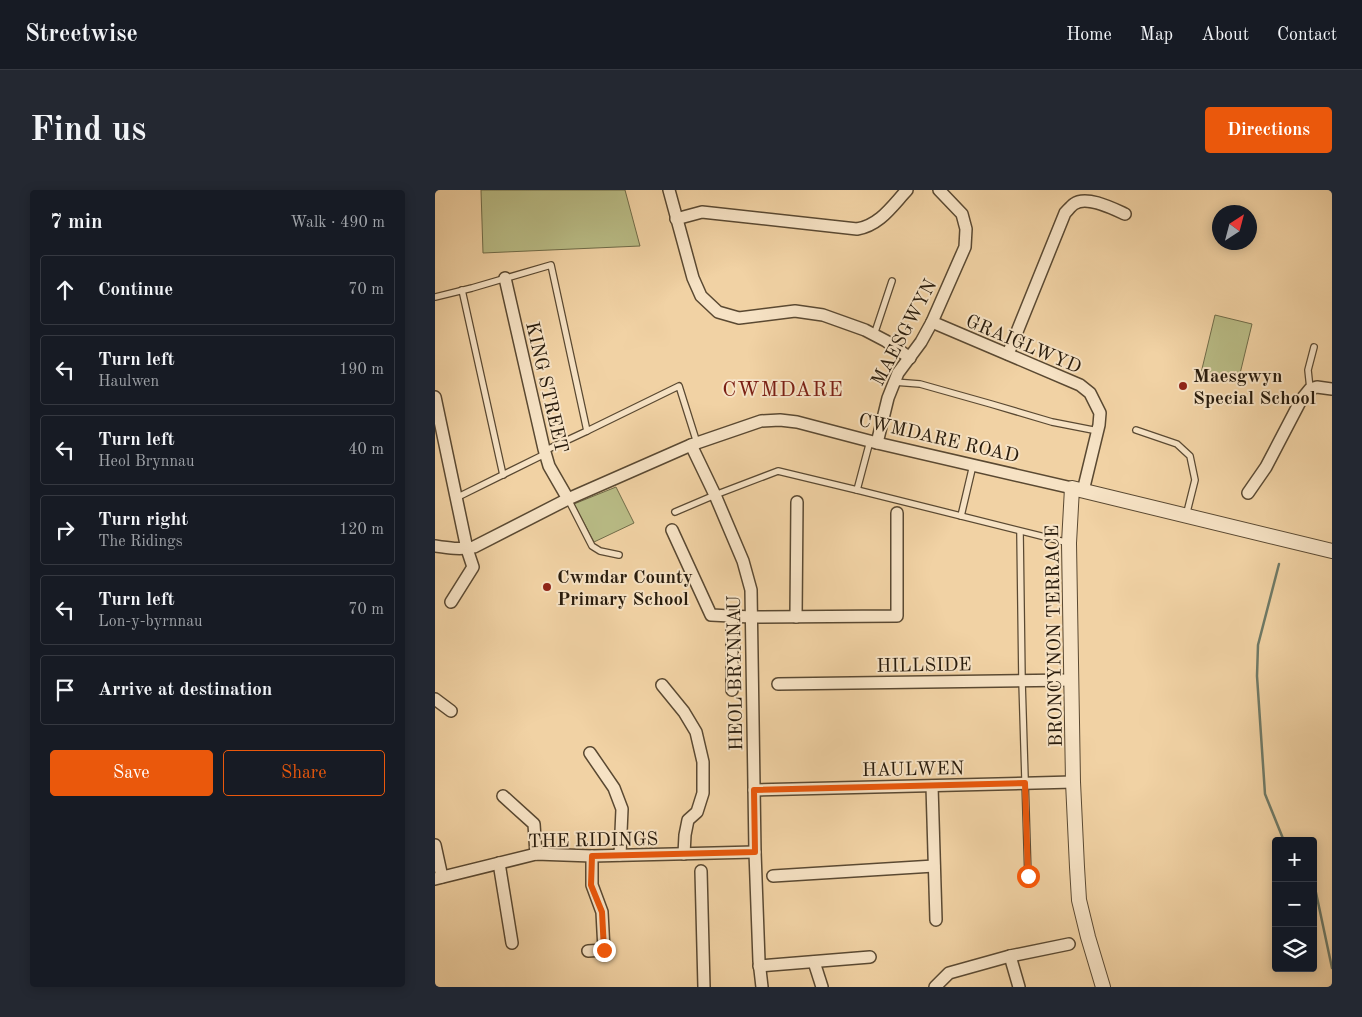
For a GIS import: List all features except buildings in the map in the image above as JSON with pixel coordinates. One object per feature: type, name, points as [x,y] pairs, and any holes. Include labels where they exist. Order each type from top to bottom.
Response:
[{"type":"street","points":[[669,190],[693,278],[701,296],[717,312],[739,318],[795,311],[823,315],[865,330],[886,341],[910,358]]},
{"type":"street","points":[[677,219],[702,212],[857,229],[866,228],[884,216],[907,190]]},
{"type":"street","name":"MAESGWYN","points":[[873,442],[898,373],[921,342],[932,322],[965,247],[966,229],[962,214],[939,190]]},
{"type":"street","points":[[1008,354],[1065,213],[1074,203],[1085,200],[1125,214]]},
{"type":"street","name":"KING STREET","points":[[505,278],[545,452],[549,466],[567,499]]},
{"type":"street","name":"GRAIGLWYD","points":[[932,322],[1080,385],[1090,393],[1099,413],[1098,431],[1077,490]]},
{"type":"street","points":[[1248,493],[1266,468],[1301,400],[1310,389],[1317,387],[1332,389]]},
{"type":"street","points":[[435,397],[436,410],[467,549],[473,567],[451,602]]},
{"type":"street","name":"CWMDARE ROAD","points":[[467,549],[484,543],[567,499],[694,444],[761,421],[780,420],[797,422],[873,442],[1332,551]]},
{"type":"street","name":"HEOL BRYNNAU","points":[[694,444],[743,561],[751,590],[755,852],[759,966],[762,987]]},
{"type":"street","name":"BRONCYNON TERRACE","points":[[1077,490],[1069,543],[1073,782],[1079,900],[1103,987]]},
{"type":"street","points":[[795,617],[797,502]]},
{"type":"street","points":[[672,530],[711,615],[751,617],[897,616],[897,513]]},
{"type":"street","points":[[435,546],[467,549]]},
{"type":"street","points":[[732,690],[733,616]]},
{"type":"street","name":"HILLSIDE","points":[[778,684],[1072,680]]},
{"type":"street","points":[[662,685],[684,712],[696,732],[703,762],[703,793],[697,812],[688,820],[684,854]]},
{"type":"street","points":[[435,699],[451,711]]},
{"type":"street","points":[[591,753],[614,788],[622,808],[620,855]]},
{"type":"street","name":"HAULWEN","points":[[754,790],[1073,782]]},
{"type":"street","points":[[932,786],[936,920]]},
{"type":"street","points":[[503,796],[534,824],[536,854]]},
{"type":"street","points":[[435,845],[439,878]]},
{"type":"street","name":"THE RIDINGS","points":[[439,878],[536,854],[592,856],[755,852]]},
{"type":"street","points":[[588,951],[604,950],[602,912],[591,885],[592,856]]},
{"type":"street","points":[[499,863],[512,943]]},
{"type":"street","points":[[773,876],[934,866]]},
{"type":"street","points":[[701,870],[696,892],[704,987]]},
{"type":"street","points":[[935,987],[949,973],[1010,956],[1069,944]]},
{"type":"street","points":[[1010,956],[1019,987]]},
{"type":"street","points":[[759,966],[870,957]]},
{"type":"street","points":[[814,962],[822,987]]},
{"type":"lane","points":[[435,296],[551,265],[587,431]]},
{"type":"lane","points":[[873,335],[892,281]]},
{"type":"lane","points":[[463,290],[503,475]]},
{"type":"lane","points":[[1310,389],[1308,370],[1314,347]]},
{"type":"lane","points":[[894,382],[920,384],[1052,422],[1098,431]]},
{"type":"lane","points":[[456,498],[679,386],[694,444]]},
{"type":"lane","points":[[1135,430],[1177,444],[1190,456],[1195,480],[1186,516]]},
{"type":"lane","points":[[857,490],[873,442]]},
{"type":"lane","points":[[961,516],[973,465]]},
{"type":"lane","points":[[675,512],[778,471],[1069,543]]},
{"type":"lane","points":[[567,499],[592,546],[600,551],[619,556]]},
{"type":"lane","points":[[1020,532],[1028,876]]},
{"type":"green space","points":[[481,190],[625,190],[640,246],[483,253]]},
{"type":"green space","points":[[1215,315],[1252,324],[1238,382],[1201,373]]},
{"type":"green space","points":[[616,487],[634,523],[594,542],[574,504]]},
{"type":"waterway","points":[[1279,564],[1258,645],[1257,676],[1265,794],[1282,837]]},
{"type":"waterway","points":[[1317,897],[1332,968]]},
{"type":"place","name":"Maesgwyn Special School","points":[[1183,386]]},
{"type":"place","name":"Cwmdar County Primary School","points":[[547,587]]},
{"type":"district","name":"CWMDARE","points":[[783,389]]},
{"type":"route","points":[[604,950],[602,912],[591,885],[592,856],[755,852],[754,790],[1025,783],[1028,876]]}]
